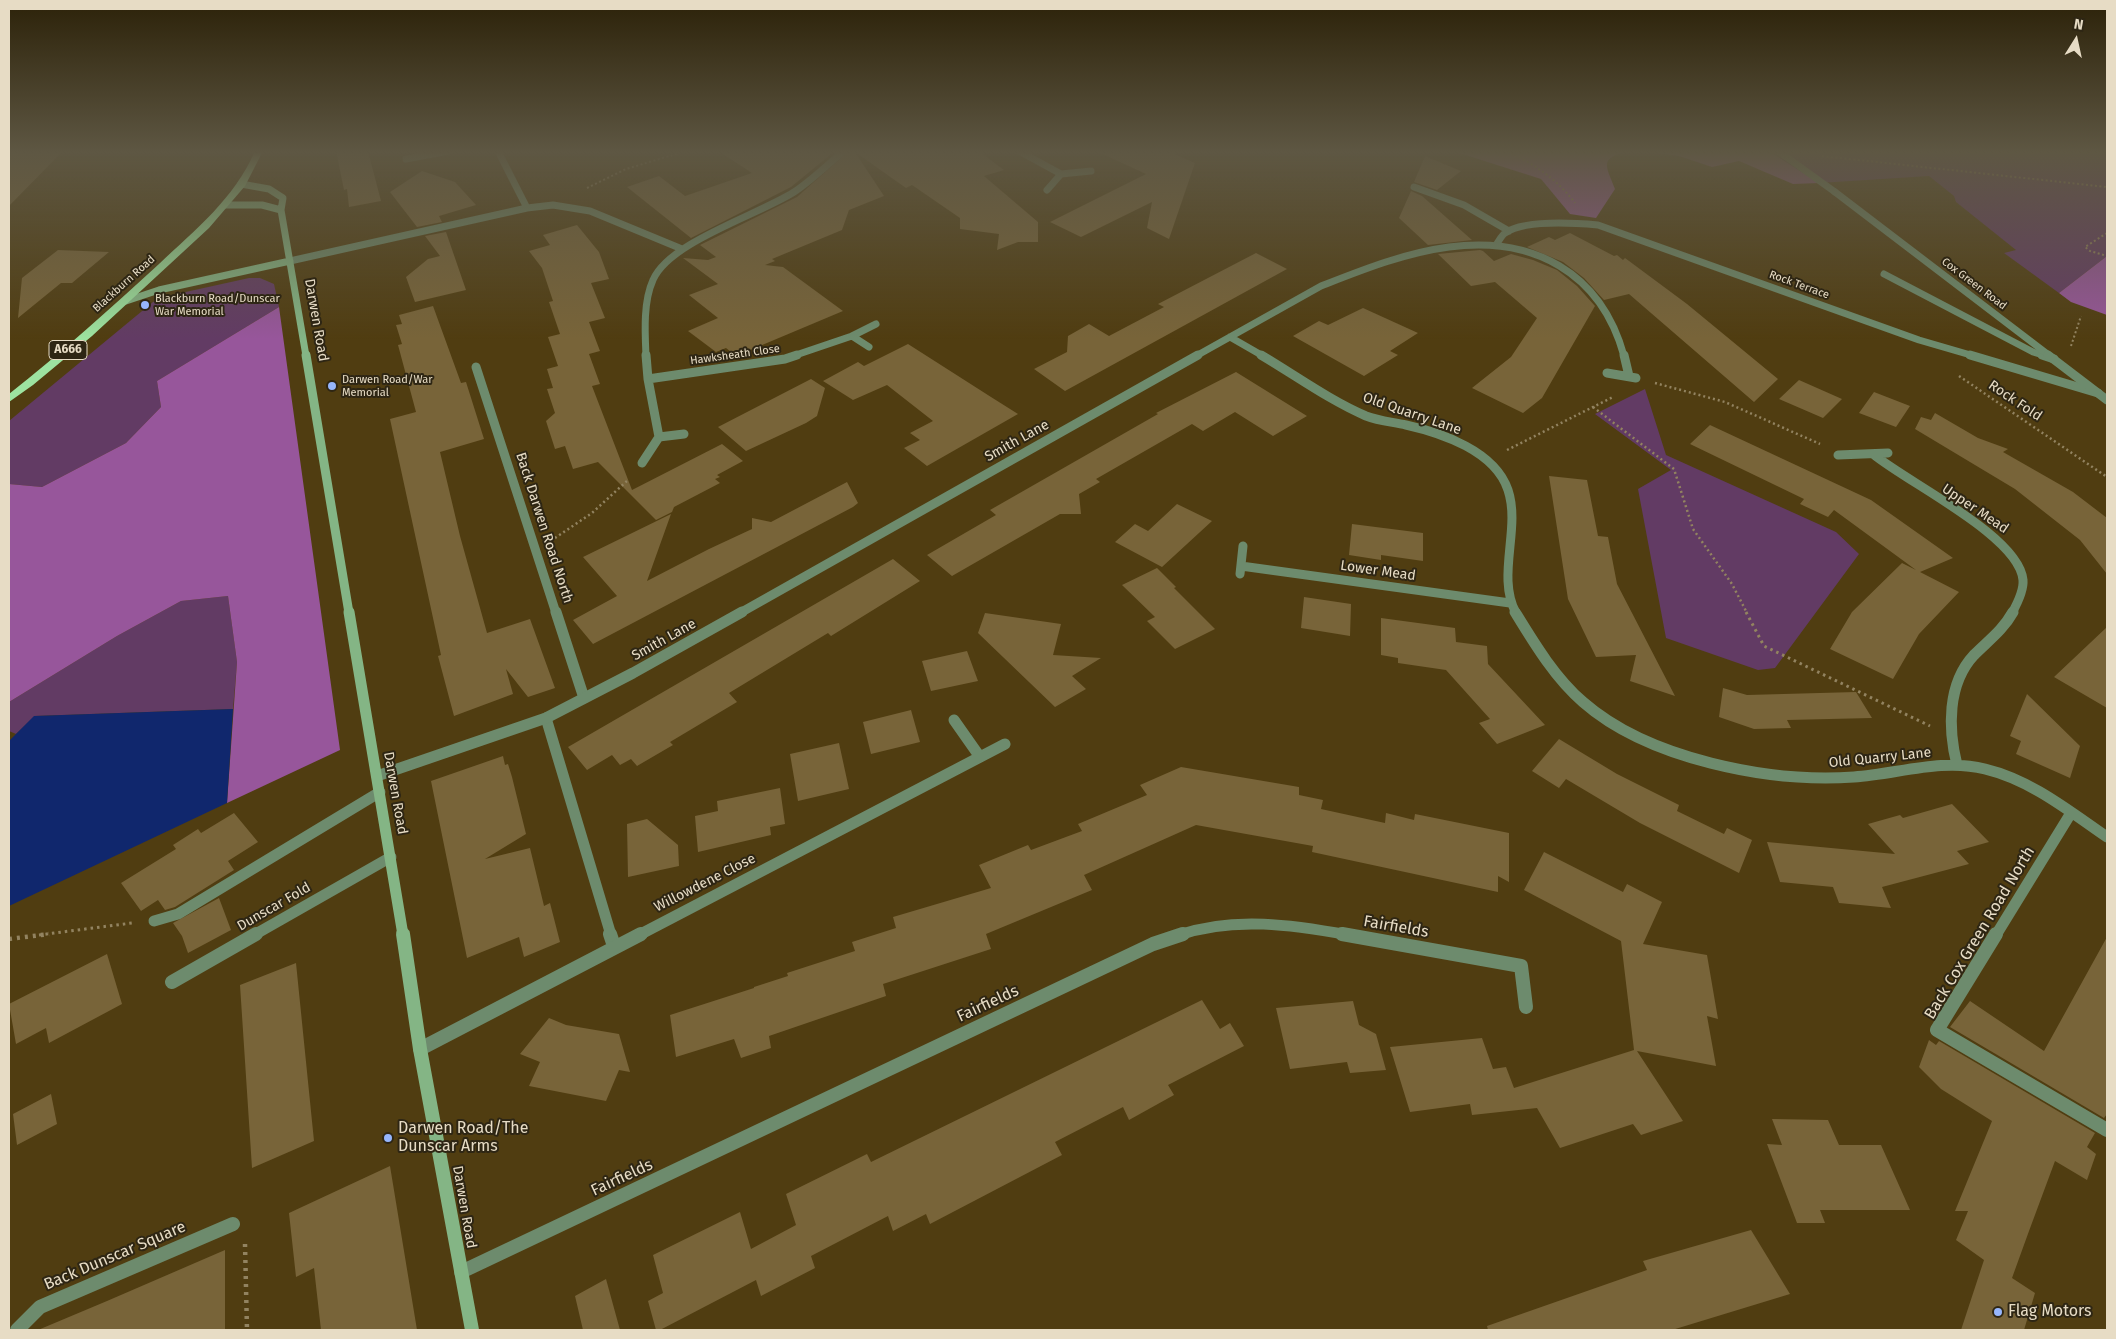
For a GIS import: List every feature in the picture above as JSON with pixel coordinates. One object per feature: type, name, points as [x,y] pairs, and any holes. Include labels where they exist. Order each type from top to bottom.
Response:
[{"type":"highway","name":"Blackburn Road","points":[[9,400],[126,301],[217,213]]},
{"type":"main road","name":"Darwen Road","points":[[283,213],[391,857],[420,1049],[472,1330]]},
{"type":"main road","points":[[126,301],[158,290],[290,261]]},
{"type":"street","points":[[290,261],[502,213]]},
{"type":"street","points":[[596,213],[682,249]]},
{"type":"street","points":[[642,463],[659,437],[648,379],[645,334],[649,292],[654,279],[663,266],[682,249],[752,213]]},
{"type":"street","points":[[1485,213],[1509,231],[1496,245]]},
{"type":"street","name":"Cox Green Road","points":[[1862,213],[2107,400]]},
{"type":"street","name":"Rock Terrace","points":[[1509,231],[1524,228],[1590,224],[1666,248],[1930,344],[2099,393]]},
{"type":"street","name":"Smith Lane","points":[[377,776],[546,718],[633,673],[1321,286],[1388,262],[1444,247],[1468,244],[1496,245],[1542,258],[1572,273],[1586,284],[1606,314],[1633,377]]},
{"type":"street","points":[[1884,274],[2033,352],[2054,359]]},
{"type":"street","name":"Hawksheath Close","points":[[648,379],[785,359],[852,336],[876,324]]},
{"type":"street","points":[[852,336],[869,347]]},
{"type":"street","name":"Old Quarry Lane","points":[[1230,337],[1365,415],[1434,435],[1468,449],[1486,460],[1501,476],[1509,492],[1512,510],[1509,577],[1510,603],[1553,671],[1581,702],[1625,731],[1673,751],[1724,765],[1772,774],[1822,778],[1857,777],[1930,766],[1957,765],[1985,770],[2016,780],[2071,813],[2107,838]]},
{"type":"street","name":"Back Darwen Road North","points":[[476,367],[584,698]]},
{"type":"street","points":[[1607,373],[1633,377]]},
{"type":"street","points":[[659,437],[684,434]]},
{"type":"street","points":[[1838,455],[1888,453]]},
{"type":"street","name":"Upper Mead","points":[[1873,454],[1891,470],[1994,535],[2013,553],[2023,570],[2024,590],[1999,634],[1968,661],[1955,686],[1951,744],[1957,765]]},
{"type":"street","name":"Lower Mead","points":[[1243,546],[1241,570],[1510,603]]},
{"type":"street","points":[[546,718],[614,946]]},
{"type":"street","points":[[954,720],[980,757]]},
{"type":"street","name":"Willowdene Close","points":[[420,1049],[614,946],[1005,744]]},
{"type":"street","points":[[154,921],[178,914],[380,792]]},
{"type":"street","name":"Back Cox Green Road North","points":[[2071,813],[1937,1030],[2107,1130]]},
{"type":"street","name":"Dunscar Fold","points":[[172,982],[391,857]]},
{"type":"street","name":"Fairfields","points":[[461,1272],[1153,944],[1188,932],[1220,925],[1262,924],[1315,929],[1521,966],[1526,1007]]},
{"type":"street","name":"Back Dunscar Square","points":[[17,1330],[40,1307],[233,1224]]},
{"type":"path","points":[[1583,213],[1590,224]]},
{"type":"path","points":[[2107,233],[2085,247],[2090,251],[2107,256]]},
{"type":"path","points":[[2070,371],[2071,347],[2081,316]]},
{"type":"path","name":"Rock Fold","points":[[1952,372],[2107,477]]},
{"type":"path","points":[[1486,460],[1633,388],[1633,377],[1725,402],[1811,438],[1838,455]]},
{"type":"path","points":[[1593,407],[1674,469],[1693,529],[1732,584],[1764,646],[1783,657],[1951,736]]},
{"type":"path","points":[[536,551],[592,513],[621,488],[642,463]]},
{"type":"path","points":[[9,939],[154,921]]},
{"type":"path","points":[[233,1224],[245,1245],[247,1330]]},
{"type":"shaded area","points":[[1570,213],[1599,213],[1596,218]]},
{"type":"shaded area","points":[[1970,213],[2107,213],[2107,256],[2059,293],[2004,253],[2016,250]]},
{"type":"shaded area","points":[[2107,256],[2107,315],[2071,302],[2059,293]]},
{"type":"shaded area","points":[[249,278],[260,278],[274,284],[279,307],[157,381],[161,407],[126,443],[42,487],[9,484],[9,421],[153,302],[172,295]]},
{"type":"shaded area","points":[[279,307],[340,750],[227,803],[237,662],[228,596],[181,601],[117,636],[9,702],[9,484],[42,487],[126,443],[161,407],[157,381]]},
{"type":"shaded area","points":[[1645,389],[1666,455],[1836,532],[1859,554],[1775,668],[1758,670],[1666,638],[1638,489],[1671,470],[1595,414]]},
{"type":"shaded area","points":[[228,596],[237,662],[233,709],[35,716],[16,734],[9,731],[9,702],[117,636],[181,601]]},
{"type":"shaded area","points":[[233,709],[227,803],[9,906],[9,741],[34,716]]},
{"type":"building","points":[[407,213],[447,213],[439,216],[442,222],[417,227]]},
{"type":"building","points":[[660,213],[739,213],[691,238]]},
{"type":"building","points":[[764,213],[848,213],[842,230],[772,259],[775,261],[765,265],[783,267],[843,311],[736,356],[726,348],[716,352],[688,331],[718,318],[689,295],[718,284],[683,258],[708,260],[716,257],[700,245]]},
{"type":"building","points":[[953,213],[1028,213],[1038,222],[1038,242],[1018,242],[997,250],[999,234],[960,229],[960,218]]},
{"type":"building","points":[[1067,213],[1129,213],[1081,237],[1050,222]]},
{"type":"building","points":[[1150,213],[1178,213],[1169,239],[1147,228]]},
{"type":"building","points":[[1401,213],[1442,213],[1472,240],[1428,245],[1399,218]]},
{"type":"building","points":[[577,225],[599,252],[609,279],[591,283],[605,318],[589,322],[600,351],[589,354],[600,384],[592,386],[632,490],[722,444],[743,461],[717,475],[720,477],[715,479],[720,483],[674,507],[672,512],[656,520],[598,462],[573,469],[565,446],[555,449],[546,421],[555,413],[547,389],[553,388],[547,369],[558,366],[548,337],[560,334],[549,302],[553,301],[542,268],[529,251],[550,245],[543,235]]},
{"type":"building","points":[[446,232],[466,290],[415,302],[406,277],[428,259],[440,256],[425,236]]},
{"type":"building","points":[[1570,233],[1614,256],[1617,255],[1623,260],[1625,258],[1687,304],[1778,379],[1754,402],[1629,294],[1604,300],[1584,278],[1563,262],[1527,247],[1549,237],[1555,240]]},
{"type":"building","points":[[58,250],[109,252],[72,283],[61,283],[18,318],[22,278]]},
{"type":"building","points":[[1480,250],[1494,261],[1511,254],[1533,260],[1557,270],[1577,286],[1595,306],[1542,398],[1523,413],[1472,388],[1511,357],[1537,318],[1495,282],[1471,286],[1438,254]]},
{"type":"building","points":[[1256,253],[1287,269],[1065,391],[1034,369],[1067,352],[1068,336],[1089,324],[1109,336],[1164,307],[1158,304]]},
{"type":"building","points":[[433,306],[461,383],[466,382],[484,439],[440,452],[460,536],[487,633],[530,619],[555,688],[528,697],[506,669],[513,694],[454,716],[438,656],[441,655],[390,419],[416,412],[398,345],[402,344],[396,325],[402,324],[399,315]]},
{"type":"building","points":[[1363,308],[1418,333],[1390,351],[1398,355],[1364,376],[1293,336],[1319,321],[1328,325]]},
{"type":"building","points":[[908,344],[1018,414],[927,466],[904,448],[920,440],[910,433],[933,421],[887,385],[853,400],[823,381],[858,362],[864,366]]},
{"type":"building","points":[[1236,372],[1307,416],[1273,436],[1235,412],[1203,431],[1192,424],[1096,479],[1100,482],[1079,494],[1081,514],[1060,514],[952,576],[927,555],[996,515],[990,510],[1158,414],[1156,413]]},
{"type":"building","points":[[811,379],[825,388],[817,416],[806,423],[746,451],[718,427]]},
{"type":"building","points":[[1799,380],[1842,399],[1823,418],[1779,399]]},
{"type":"building","points":[[1874,392],[1910,406],[1896,427],[1859,413]]},
{"type":"building","points":[[1935,413],[1978,438],[2008,449],[2003,452],[2073,492],[2107,518],[2107,574],[2080,540],[2015,489],[1915,429],[1921,417],[1931,420]]},
{"type":"building","points":[[1710,425],[1871,500],[1953,558],[1920,572],[1959,592],[1919,634],[1893,679],[1830,649],[1852,612],[1902,563],[1916,570],[1834,510],[1828,517],[1800,504],[1804,499],[1690,444]]},
{"type":"building","points":[[1549,476],[1587,480],[1598,536],[1608,537],[1617,584],[1675,696],[1630,681],[1636,655],[1596,657],[1568,599]]},
{"type":"building","points":[[847,482],[858,503],[853,507],[593,644],[573,620],[617,596],[583,557],[671,514],[647,581],[752,529],[752,518],[771,522]]},
{"type":"building","points":[[1177,504],[1212,521],[1162,567],[1115,542],[1135,524],[1148,531]]},
{"type":"building","points":[[1352,524],[1423,533],[1423,561],[1381,555],[1381,560],[1349,555]]},
{"type":"building","points":[[893,559],[920,581],[831,636],[828,633],[729,693],[737,702],[670,742],[673,745],[637,766],[631,759],[620,765],[612,755],[587,770],[568,747]]},
{"type":"building","points":[[1157,568],[1215,629],[1175,649],[1147,621],[1155,617],[1122,585]]},
{"type":"building","points":[[1304,597],[1351,604],[1350,636],[1301,628]]},
{"type":"building","points":[[985,613],[1061,624],[1053,655],[1101,658],[1072,676],[1086,689],[1055,707],[978,633]]},
{"type":"building","points":[[1381,618],[1455,628],[1456,642],[1487,646],[1488,664],[1545,725],[1497,744],[1479,723],[1490,719],[1446,670],[1398,663],[1398,658],[1381,655]]},
{"type":"building","points":[[2107,627],[2107,708],[2054,677]]},
{"type":"building","points":[[967,651],[978,681],[931,691],[922,661]]},
{"type":"building","points":[[1723,688],[1747,695],[1856,692],[1872,718],[1787,720],[1791,728],[1754,729],[1719,717]]},
{"type":"building","points":[[2027,694],[2080,746],[2070,778],[2016,754],[2021,741],[2010,736]]},
{"type":"building","points":[[911,710],[920,742],[871,754],[863,722]]},
{"type":"building","points":[[1559,739],[1617,774],[1679,805],[1677,811],[1724,834],[1727,828],[1752,840],[1739,873],[1640,823],[1566,779],[1559,788],[1532,771]]},
{"type":"building","points":[[839,743],[849,789],[798,801],[790,754]]},
{"type":"building","points":[[503,756],[505,765],[508,764],[512,777],[526,834],[485,859],[530,848],[544,906],[550,903],[560,942],[524,957],[519,937],[467,958],[431,781]]},
{"type":"building","points":[[1181,767],[1299,787],[1299,795],[1323,800],[1321,809],[1385,823],[1386,813],[1414,820],[1415,814],[1509,833],[1509,882],[1498,876],[1498,892],[1312,852],[1313,846],[1196,825],[1084,875],[1092,890],[986,934],[991,949],[883,984],[886,996],[769,1036],[771,1048],[741,1058],[734,1039],[676,1057],[670,1015],[754,988],[788,976],[787,973],[855,951],[852,942],[896,928],[893,917],[991,888],[979,865],[1028,845],[1031,850],[1082,831],[1078,824],[1147,795],[1140,785]]},
{"type":"building","points":[[780,788],[785,824],[770,827],[771,835],[698,852],[695,816],[718,811],[717,801]]},
{"type":"building","points":[[1952,804],[1989,842],[1957,851],[1969,864],[1882,887],[1891,908],[1839,903],[1833,887],[1780,882],[1767,842],[1895,854],[1868,824],[1900,815],[1903,818]]},
{"type":"building","points":[[234,813],[258,842],[228,861],[234,870],[175,907],[165,910],[158,900],[141,911],[121,883],[176,849],[173,845],[198,829],[201,833]]},
{"type":"building","points":[[647,819],[678,845],[679,866],[628,877],[627,824]]},
{"type":"building","points":[[1544,852],[1623,892],[1627,884],[1662,902],[1643,944],[1707,955],[1718,1019],[1707,1016],[1716,1066],[1637,1051],[1683,1121],[1641,1135],[1633,1124],[1560,1148],[1537,1108],[1472,1115],[1470,1104],[1410,1112],[1390,1047],[1482,1038],[1493,1069],[1506,1067],[1514,1088],[1634,1050],[1621,941],[1524,890]]},
{"type":"building","points":[[219,898],[231,930],[188,953],[182,936],[173,923]]},
{"type":"building","points":[[2107,937],[2107,1114],[2104,1118],[1950,1027],[1970,1001],[2044,1051]]},
{"type":"building","points":[[107,954],[122,1004],[49,1043],[46,1028],[16,1044],[9,1004]]},
{"type":"building","points":[[296,963],[314,1141],[252,1168],[240,985]]},
{"type":"building","points":[[1202,1000],[1220,1029],[1230,1023],[1244,1046],[1168,1085],[1174,1095],[1129,1120],[1123,1107],[1055,1142],[1062,1155],[930,1224],[926,1214],[893,1231],[888,1216],[811,1256],[815,1268],[761,1296],[756,1280],[660,1330],[656,1330],[648,1301],[663,1293],[653,1255],[740,1212],[751,1249],[796,1225],[786,1194],[867,1154],[871,1162]]},
{"type":"building","points":[[1353,1001],[1359,1025],[1376,1034],[1386,1070],[1350,1073],[1347,1062],[1290,1069],[1276,1008]]},
{"type":"building","points":[[549,1018],[566,1025],[619,1034],[630,1072],[619,1070],[606,1101],[529,1086],[540,1062],[520,1054]]},
{"type":"building","points":[[1929,1040],[1936,1045],[1939,1041],[2095,1133],[2087,1147],[2096,1154],[2087,1180],[2055,1161],[2012,1278],[2035,1293],[2024,1330],[1961,1330],[1984,1260],[1956,1240],[1968,1211],[1955,1211],[1992,1121],[1941,1089],[1919,1067]]},
{"type":"building","points":[[51,1094],[57,1124],[17,1145],[13,1114]]},
{"type":"building","points":[[1772,1119],[1828,1120],[1839,1145],[1881,1145],[1910,1210],[1820,1210],[1825,1223],[1797,1223],[1767,1144],[1782,1145]]},
{"type":"building","points":[[390,1166],[417,1330],[321,1330],[314,1268],[296,1277],[289,1213]]},
{"type":"building","points":[[1751,1230],[1790,1294],[1672,1330],[1488,1330],[1487,1326],[1647,1270],[1643,1261]]},
{"type":"building","points":[[225,1250],[225,1330],[38,1330],[107,1301]]},
{"type":"building","points":[[606,1279],[620,1330],[583,1330],[575,1296]]},
{"type":"place","name":"Blackburn Road/Dunscar War Memorial","points":[[145,305]]},
{"type":"place","name":"Darwen Road/War Memorial","points":[[332,386]]},
{"type":"place","name":"Darwen Road/The Dunscar Arms","points":[[388,1138]]},
{"type":"place","name":"Flag Motors","points":[[1998,1312]]}]
